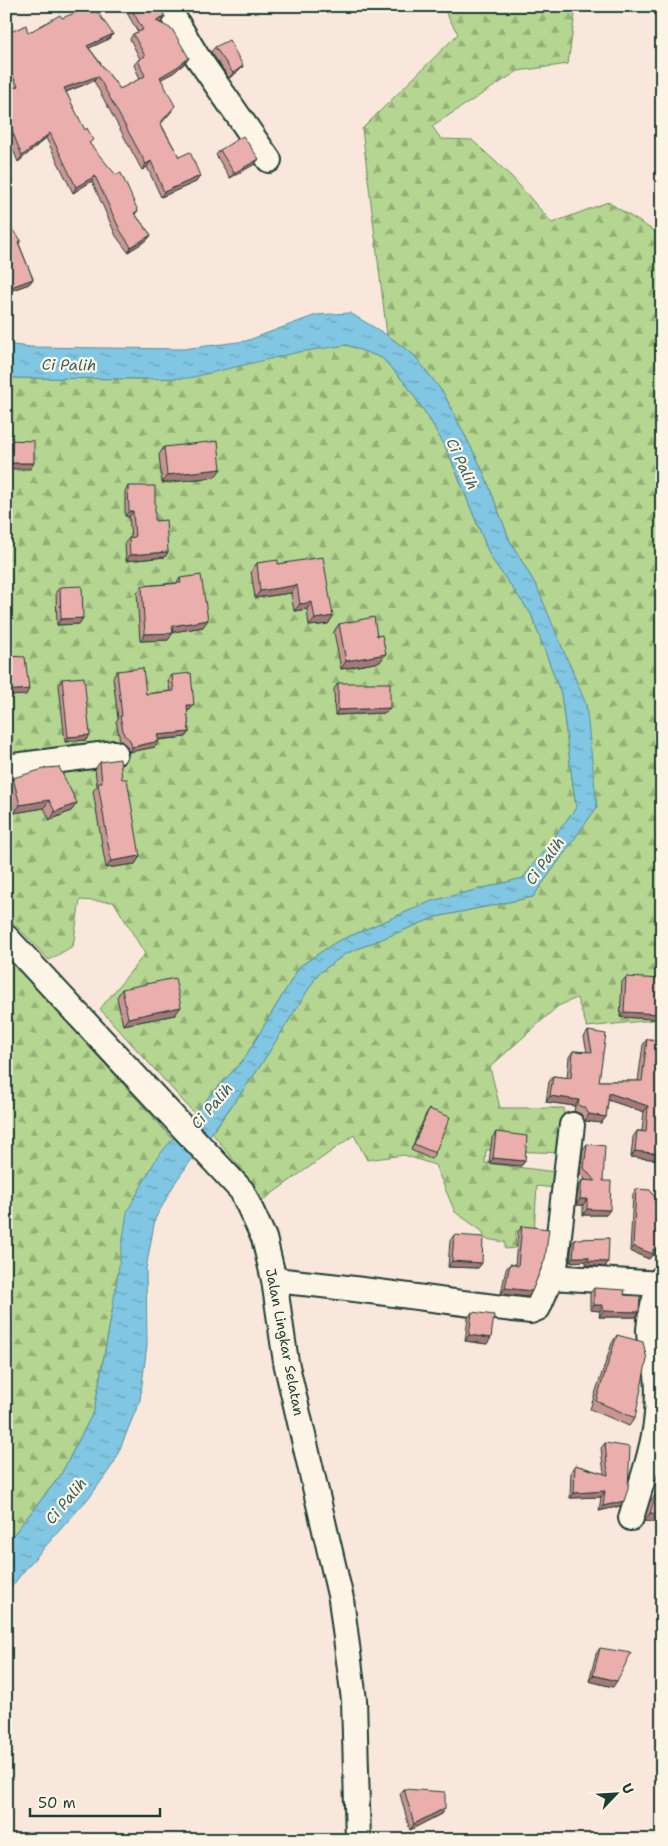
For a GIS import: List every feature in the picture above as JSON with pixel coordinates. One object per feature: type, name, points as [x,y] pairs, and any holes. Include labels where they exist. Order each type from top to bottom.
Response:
[{"type":"street","points":[[167,6],[196,55],[269,160]]},
{"type":"street","points":[[6,767],[115,753]]},
{"type":"street","name":"Jalan Lingkar Selatan","points":[[6,937],[242,1191],[264,1238],[274,1280],[286,1362],[340,1599],[354,1700],[358,1840]]},
{"type":"street","points":[[274,1280],[345,1286],[463,1304],[531,1311],[540,1306],[556,1268],[572,1125]]},
{"type":"street","points":[[552,1277],[661,1281],[652,1304],[649,1330],[650,1351],[656,1368],[658,1383],[657,1415],[654,1434],[631,1518]]},
{"type":"green space","points":[[442,6],[576,6],[568,64],[518,71],[432,126],[441,139],[472,140],[511,176],[552,223],[608,202],[662,236],[662,1019],[587,1027],[577,998],[558,1006],[490,1067],[500,1108],[564,1108],[562,1153],[486,1150],[485,1163],[555,1172],[555,1188],[537,1186],[534,1231],[516,1231],[515,1248],[505,1249],[505,1242],[485,1239],[482,1231],[455,1212],[435,1165],[404,1155],[367,1160],[354,1135],[263,1200],[212,1133],[257,1071],[318,974],[345,954],[436,917],[533,897],[597,807],[537,587],[510,541],[483,471],[444,394],[415,356],[387,335],[362,129],[458,34]]},
{"type":"green space","points":[[347,345],[382,358],[406,384],[430,420],[448,452],[491,558],[531,614],[561,694],[576,808],[523,878],[432,901],[336,942],[300,966],[244,1059],[194,1113],[100,1009],[145,954],[114,902],[80,900],[73,946],[49,960],[6,915],[6,378],[147,379],[299,351]]},
{"type":"green space","points":[[6,955],[173,1139],[156,1159],[112,1312],[94,1411],[60,1476],[6,1544]]},
{"type":"water","name":"Ci Palih","points":[[350,313],[387,335],[415,356],[444,394],[483,471],[510,541],[537,587],[586,704],[597,807],[533,897],[436,917],[345,954],[318,974],[257,1071],[176,1181],[155,1219],[146,1268],[147,1345],[140,1400],[114,1463],[92,1494],[27,1567],[6,1594],[6,1544],[60,1476],[94,1411],[112,1312],[127,1212],[156,1159],[194,1113],[244,1059],[300,966],[336,942],[432,901],[523,878],[576,808],[561,694],[531,614],[491,558],[448,452],[430,420],[406,384],[382,358],[347,345],[299,352],[189,378],[6,378],[6,344],[30,347],[183,349],[246,341],[316,315]]},
{"type":"building","points":[[93,6],[113,34],[87,46],[120,89],[145,76],[138,60],[145,56],[133,34],[143,30],[130,6],[159,6],[165,17],[156,21],[172,29],[189,58],[160,77],[175,106],[160,123],[179,157],[190,152],[200,176],[164,192],[151,161],[146,164],[98,76],[64,88],[85,130],[87,128],[93,140],[89,143],[116,175],[121,173],[138,211],[134,213],[151,235],[131,247],[120,230],[95,176],[76,187],[50,133],[22,156],[6,119],[6,92],[18,86],[6,63],[6,34],[26,25],[28,33],[60,15],[62,18]]},
{"type":"building","points":[[229,40],[243,66],[233,73],[215,47]]},
{"type":"building","points":[[243,136],[259,159],[234,173],[220,150]]},
{"type":"building","points":[[8,225],[21,240],[18,242],[33,279],[11,287],[6,275],[6,226]]},
{"type":"building","points":[[6,440],[34,441],[34,463],[6,463]]},
{"type":"building","points":[[218,441],[221,469],[167,475],[164,447]]},
{"type":"building","points":[[128,486],[155,486],[155,521],[166,520],[168,552],[130,555],[129,538],[135,537],[133,511],[129,511]]},
{"type":"building","points":[[323,557],[333,616],[315,619],[312,602],[300,604],[297,585],[260,591],[257,563],[278,560],[278,564]]},
{"type":"building","points":[[201,575],[208,620],[172,626],[173,633],[145,634],[142,586],[181,583],[180,578]]},
{"type":"building","points":[[82,586],[83,618],[61,619],[60,587]]},
{"type":"building","points":[[374,617],[377,636],[382,635],[386,654],[346,661],[339,624]]},
{"type":"building","points":[[6,656],[25,657],[29,689],[6,691]]},
{"type":"building","points":[[143,668],[146,694],[174,691],[172,675],[191,673],[194,705],[187,705],[189,732],[157,735],[159,741],[132,747],[130,740],[124,735],[120,716],[122,716],[117,671]]},
{"type":"building","points":[[84,677],[90,735],[68,737],[62,679]]},
{"type":"building","points":[[338,683],[390,683],[390,708],[338,710]]},
{"type":"building","points":[[120,759],[122,779],[127,779],[140,856],[111,861],[98,783],[102,783],[100,762]]},
{"type":"building","points":[[59,767],[77,803],[55,812],[49,800],[20,805],[13,778],[47,768]]},
{"type":"building","points":[[626,977],[662,979],[660,1014],[624,1012]]},
{"type":"building","points":[[175,978],[181,1007],[128,1018],[122,989]]},
{"type":"building","points":[[588,1031],[606,1034],[599,1081],[642,1081],[647,1039],[662,1040],[662,1154],[635,1151],[637,1131],[646,1132],[648,1106],[609,1093],[606,1117],[589,1114],[585,1108],[578,1105],[579,1100],[550,1096],[553,1076],[571,1078],[573,1051],[592,1052]]},
{"type":"building","points":[[429,1109],[450,1117],[435,1153],[414,1144]]},
{"type":"building","points":[[496,1132],[527,1136],[525,1161],[493,1158]]},
{"type":"building","points":[[587,1144],[605,1146],[603,1181],[611,1181],[610,1210],[587,1209],[587,1199],[580,1199],[582,1180],[595,1181],[584,1168]]},
{"type":"building","points":[[636,1189],[650,1190],[654,1196],[662,1196],[662,1251],[653,1249],[653,1254],[633,1246]]},
{"type":"building","points":[[522,1226],[549,1229],[545,1259],[532,1291],[505,1288],[510,1264],[518,1266]]},
{"type":"building","points":[[454,1235],[483,1237],[482,1263],[452,1261]]},
{"type":"building","points":[[609,1238],[608,1262],[589,1261],[589,1257],[573,1257],[575,1239]]},
{"type":"building","points":[[594,1288],[625,1290],[624,1295],[640,1296],[639,1312],[603,1311],[603,1305],[594,1305]]},
{"type":"building","points":[[472,1312],[494,1315],[491,1338],[469,1335]]},
{"type":"building","points":[[617,1335],[643,1342],[647,1359],[635,1418],[596,1401]]},
{"type":"building","points":[[605,1443],[630,1447],[628,1489],[624,1501],[603,1506],[605,1491],[574,1493],[575,1465],[608,1475]]},
{"type":"building","points":[[656,1494],[662,1496],[662,1514],[650,1513]]},
{"type":"building","points":[[600,1648],[631,1653],[617,1681],[593,1675]]},
{"type":"building","points":[[404,1789],[445,1792],[445,1808],[414,1824]]}]
